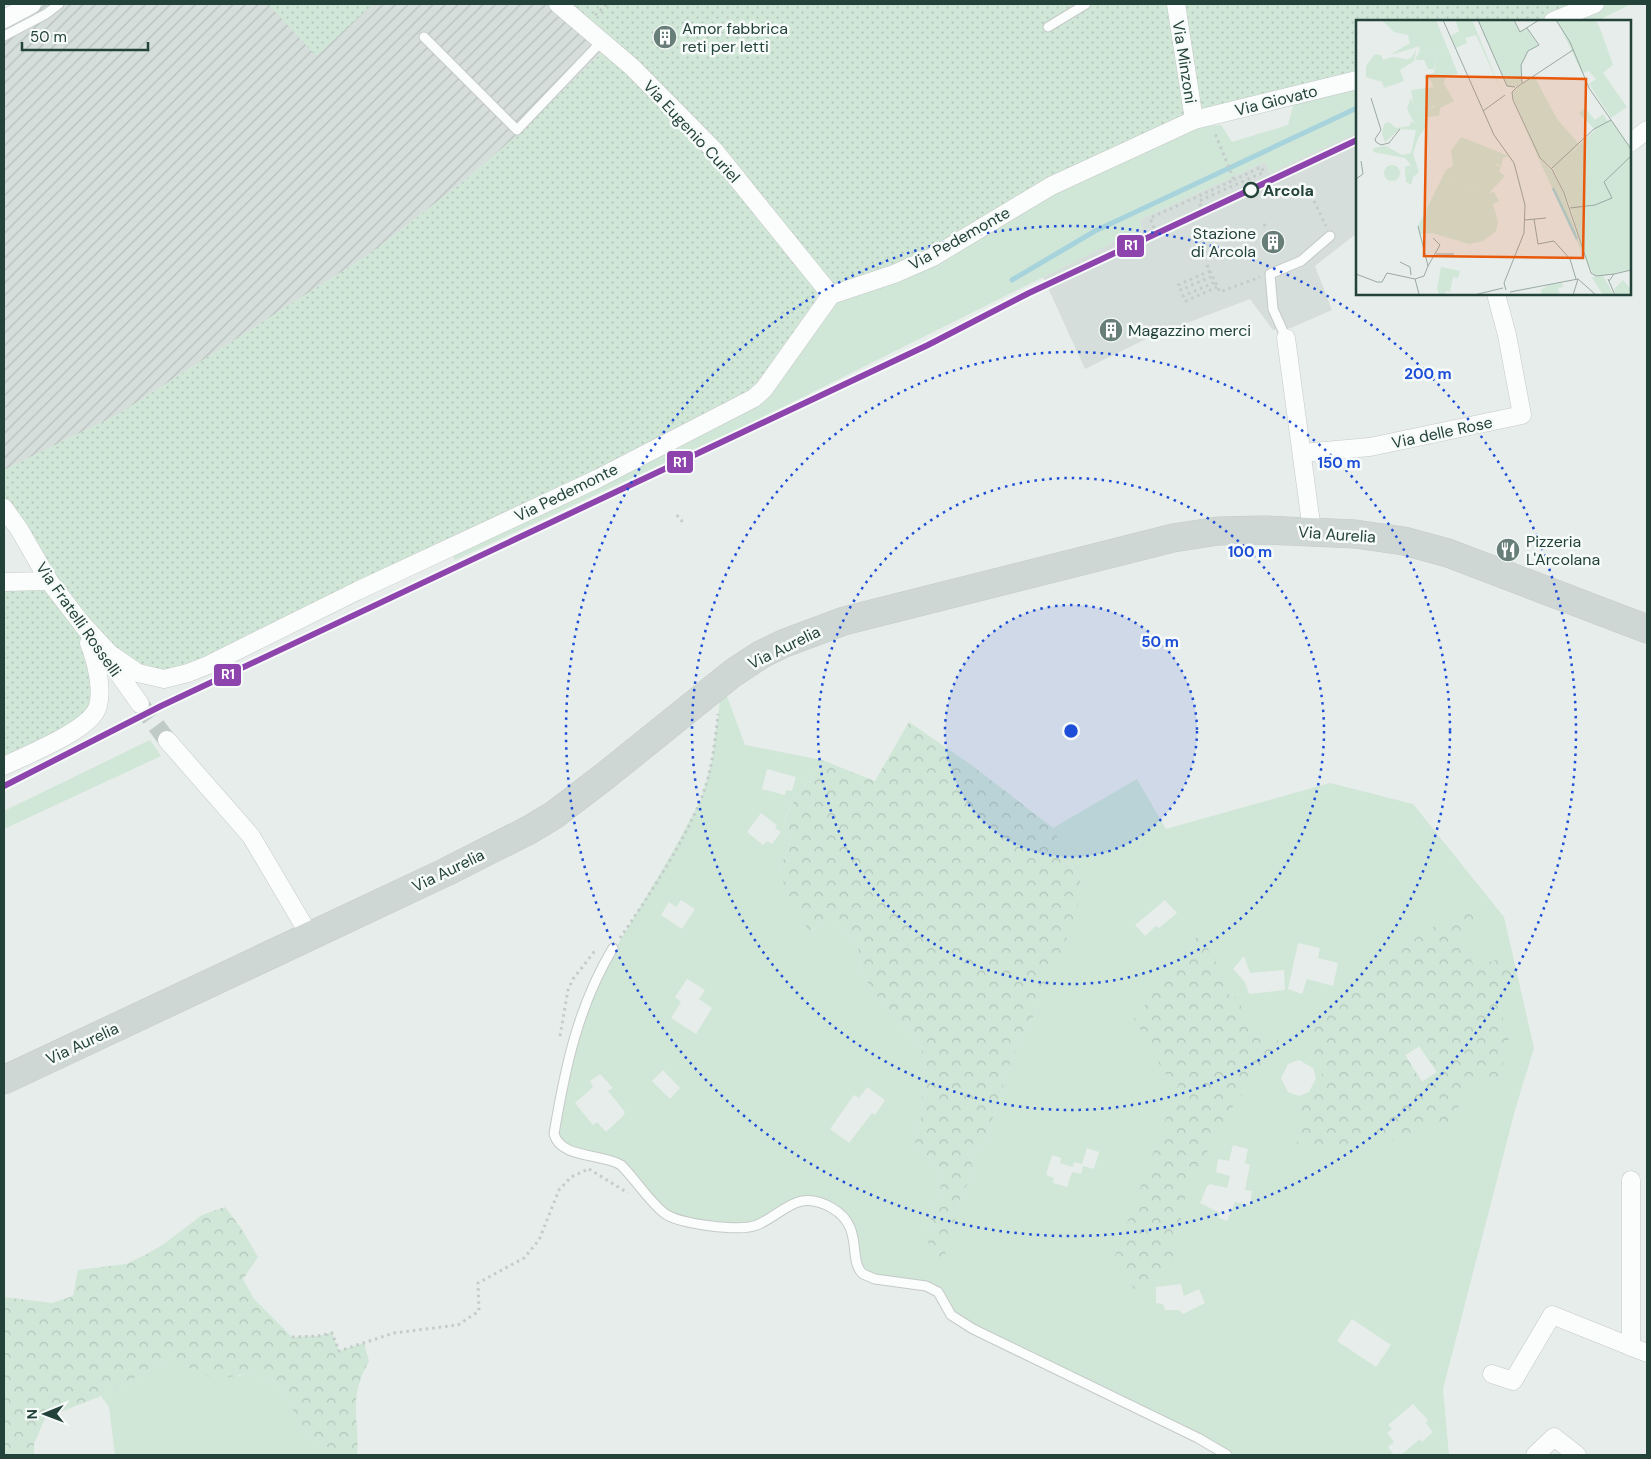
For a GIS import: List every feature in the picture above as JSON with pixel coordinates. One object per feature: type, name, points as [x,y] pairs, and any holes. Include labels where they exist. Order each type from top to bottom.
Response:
[{"type":"main road","name":"Via Aurelia","points":[[4,1080],[446,872],[554,815],[720,683],[770,650],[807,633],[844,621],[1195,534],[1265,530],[1380,536],[1427,545],[1647,629]]},
{"type":"street","points":[[4,19],[32,4]]},
{"type":"street","name":"Via Eugenio Curiel","points":[[558,4],[632,67],[714,150],[831,295]]},
{"type":"street","name":"Via Minzoni","points":[[1176,4],[1194,120]]},
{"type":"street","points":[[1555,20],[1595,4]]},
{"type":"street","name":"Via Giovato","points":[[1194,120],[1356,80]]},
{"type":"street","name":"Via Pedemonte","points":[[82,624],[110,654],[145,675],[164,679],[208,665],[357,591],[597,479],[754,398],[764,389],[831,295],[894,274],[934,257],[1051,186],[1194,120]]},
{"type":"street","points":[[1631,142],[1647,130]]},
{"type":"street","name":"Via delle Rose","points":[[1302,453],[1370,447],[1522,415],[1507,335],[1496,295]]},
{"type":"street","points":[[1286,338],[1312,531]]},
{"type":"street","name":"Via Fratelli Rosselli","points":[[4,508],[19,529],[49,581],[140,704]]},
{"type":"street","points":[[4,582],[49,581]]},
{"type":"street","points":[[4,766],[83,725],[95,713],[99,697],[97,662],[82,624]]},
{"type":"street","points":[[167,740],[251,836],[310,936]]},
{"type":"street","points":[[1631,1180],[1631,1347]]},
{"type":"street","points":[[1492,1374],[1513,1381],[1552,1316],[1647,1354]]},
{"type":"street","points":[[1535,1455],[1554,1437],[1577,1455]]},
{"type":"lane","points":[[4,36],[46,14],[59,4]]},
{"type":"lane","points":[[1048,27],[1086,4]]},
{"type":"lane","points":[[424,37],[517,130],[602,41]]},
{"type":"lane","points":[[1286,338],[1273,309],[1270,274],[1301,261],[1330,236]]},
{"type":"lane","points":[[614,948],[588,996],[567,1059],[554,1134],[556,1140],[565,1149],[614,1160],[622,1165],[663,1212],[676,1220],[737,1227],[755,1226],[785,1206],[797,1202],[823,1203],[837,1211],[852,1230],[857,1260],[863,1274],[875,1279],[926,1286],[938,1292],[950,1315],[973,1330],[1198,1438],[1227,1455]]},
{"type":"path","points":[[1219,114],[1214,131],[1234,180]]},
{"type":"path","points":[[1154,228],[1150,218],[1262,167],[1264,172],[1199,201],[1201,206]]},
{"type":"path","points":[[1314,201],[1330,236]]},
{"type":"path","points":[[1264,224],[1267,229]]},
{"type":"path","points":[[1207,265],[1220,292],[1246,281],[1270,274]]},
{"type":"path","points":[[1210,271],[1178,285],[1181,290],[1210,277],[1213,283],[1183,296],[1186,301],[1217,287]]},
{"type":"path","points":[[677,515],[680,520],[686,523]]},
{"type":"path","points":[[614,948],[678,844],[701,800],[713,754],[721,693],[720,683]]},
{"type":"path","points":[[292,1337],[318,1336],[332,1332],[339,1351],[394,1333],[458,1326],[479,1311],[478,1284],[524,1258],[539,1240],[559,1190],[571,1177],[589,1169]]},
{"type":"shaded area","points":[[46,4],[550,4],[603,51],[513,139],[464,181],[371,253],[117,415],[4,470],[4,26]]},
{"type":"shaded area","name":"Arcola","points":[[1356,132],[1356,234],[1315,266],[1332,310],[1291,328],[1273,330],[1250,299],[1150,337],[1085,369],[1043,277],[1142,228],[1139,220],[1265,162],[1270,173]]},
{"type":"green space","points":[[270,4],[373,4],[316,56]]},
{"type":"green space","points":[[569,4],[1173,4],[1191,118],[932,255],[832,292],[716,148]]},
{"type":"green space","points":[[1178,4],[1588,4],[1548,20],[1356,20],[1356,77],[1196,117]]},
{"type":"green space","points":[[1604,4],[1631,4],[1599,20],[1565,20]]},
{"type":"green space","points":[[603,51],[711,153],[819,287],[812,315],[762,384],[648,446],[207,660],[154,673],[128,662],[85,620],[4,501],[4,470],[117,415],[371,253],[464,181],[513,139]]},
{"type":"green space","points":[[1356,84],[1356,132],[1270,173],[1265,162],[1139,220],[1142,228],[759,419],[455,560],[450,551],[835,299],[1053,190],[1188,128],[1221,125],[1232,142],[1288,125],[1295,99]]},
{"type":"green space","points":[[47,584],[79,626],[93,663],[92,711],[4,762],[4,586]]},
{"type":"green space","points":[[725,691],[745,745],[822,760],[812,777],[797,795],[784,820],[789,845],[779,871],[811,932],[821,925],[838,925],[857,942],[861,966],[870,988],[920,1045],[925,1064],[921,1117],[915,1143],[944,1175],[927,1232],[940,1268],[962,1192],[976,1173],[967,1153],[985,1142],[1012,1058],[1038,1007],[1082,885],[1053,828],[1137,779],[1166,829],[1330,783],[1413,804],[1504,917],[1534,1048],[1515,1110],[1443,1389],[1449,1455],[1401,1455],[1420,1439],[1422,1442],[1433,1432],[1426,1423],[1428,1420],[1413,1404],[1388,1425],[1392,1429],[1387,1433],[1394,1442],[1388,1447],[1394,1455],[1227,1455],[951,1315],[938,1292],[861,1272],[846,1220],[823,1203],[797,1202],[755,1226],[737,1227],[665,1213],[621,1165],[565,1149],[556,1140],[567,1059],[588,995],[671,855],[701,800],[712,761],[721,693]],"holes":[[[767,769],[796,777],[792,791],[786,790],[785,795],[762,789]],[[761,813],[777,825],[775,828],[781,832],[772,844],[767,841],[763,845],[747,832]],[[681,900],[695,909],[682,929],[661,915],[669,902],[676,907]],[[1165,900],[1177,913],[1159,928],[1156,926],[1145,936],[1135,925]],[[1298,943],[1320,948],[1318,958],[1338,963],[1333,986],[1307,979],[1302,994],[1288,989]],[[1244,956],[1250,973],[1284,970],[1285,990],[1249,994],[1245,982],[1233,969]],[[687,979],[705,990],[699,999],[712,1008],[696,1034],[671,1018],[681,1002],[675,997]],[[1419,1046],[1437,1072],[1422,1082],[1405,1055]],[[1299,1060],[1313,1068],[1316,1078],[1309,1092],[1299,1096],[1288,1092],[1281,1078],[1288,1064]],[[663,1070],[680,1088],[670,1099],[652,1081]],[[600,1074],[613,1088],[608,1091],[625,1112],[606,1132],[597,1122],[593,1125],[575,1103],[593,1087],[590,1081]],[[867,1087],[885,1100],[875,1115],[872,1113],[849,1143],[830,1129],[854,1095],[859,1098]],[[1233,1145],[1248,1149],[1245,1163],[1250,1165],[1245,1190],[1252,1191],[1250,1205],[1235,1202],[1227,1221],[1219,1218],[1220,1213],[1200,1203],[1207,1186],[1210,1184],[1227,1188],[1230,1176],[1216,1172],[1218,1159],[1229,1161]],[[1087,1148],[1099,1152],[1094,1169],[1083,1166],[1081,1174],[1072,1172],[1067,1187],[1053,1183],[1054,1178],[1046,1175],[1052,1155],[1061,1158],[1060,1163],[1073,1167],[1074,1162],[1082,1164]],[[1181,1284],[1184,1296],[1199,1289],[1205,1303],[1183,1314],[1179,1310],[1165,1310],[1163,1304],[1156,1303],[1156,1287]],[[1352,1319],[1391,1345],[1376,1367],[1337,1341]]]},
{"type":"green space","points":[[909,722],[974,767],[1053,828],[1082,885],[1075,918],[1038,1007],[1012,1058],[985,1142],[967,1153],[976,1173],[962,1192],[941,1269],[930,1258],[927,1232],[944,1175],[915,1143],[921,1117],[925,1064],[920,1045],[870,988],[861,966],[857,942],[838,925],[821,925],[810,932],[795,911],[779,871],[789,845],[784,821],[797,795],[812,777],[822,760],[875,781]]},
{"type":"green space","points":[[150,740],[161,756],[4,829],[4,811]]},
{"type":"green space","points":[[1472,910],[1475,923],[1464,940],[1474,967],[1505,957],[1512,974],[1495,991],[1509,1041],[1499,1078],[1464,1086],[1453,1126],[1432,1126],[1392,1140],[1358,1140],[1345,1147],[1297,1147],[1299,1103],[1318,1094],[1322,1079],[1321,1071],[1312,1058],[1313,1038],[1303,1032],[1399,950],[1433,927]],"holes":[[[1420,1046],[1437,1072],[1422,1082],[1405,1055]]]},
{"type":"green space","points":[[1199,934],[1224,976],[1229,995],[1238,998],[1249,1027],[1278,1039],[1277,1059],[1233,1104],[1232,1116],[1199,1163],[1186,1192],[1175,1255],[1170,1269],[1156,1279],[1134,1289],[1115,1256],[1179,1083],[1162,1072],[1152,1043],[1133,1021]]},
{"type":"green space","points":[[225,1207],[241,1228],[258,1257],[243,1279],[254,1299],[292,1337],[318,1336],[332,1333],[339,1351],[364,1343],[369,1361],[362,1375],[356,1398],[357,1455],[332,1455],[334,1452],[300,1427],[286,1394],[273,1380],[249,1373],[225,1378],[210,1377],[170,1359],[101,1396],[45,1418],[34,1444],[34,1455],[4,1455],[4,1297],[52,1303],[73,1296],[78,1270],[126,1264],[164,1244],[202,1215]]},
{"type":"green space","points":[[170,1359],[239,1376],[249,1373],[273,1380],[286,1394],[300,1427],[334,1452],[332,1455],[115,1455],[109,1407],[101,1396]]},
{"type":"waterway","points":[[1012,280],[1095,231],[1356,108]]},
{"type":"tunnel","points":[[140,704],[167,740]]},
{"type":"transit line","name":"R1","points":[[4,786],[161,706],[928,345],[1029,293],[1356,140]]},
{"type":"place","name":"Amor fabbrica reti per letti","points":[[665,37]]},
{"type":"place","name":"Arcola","points":[[1251,190]]},
{"type":"place","name":"Stazione di Arcola","points":[[1273,242]]},
{"type":"place","name":"Magazzino merci","points":[[1111,330]]},
{"type":"place","name":"Pizzeria L'Arcolana","points":[[1508,550]]}]
